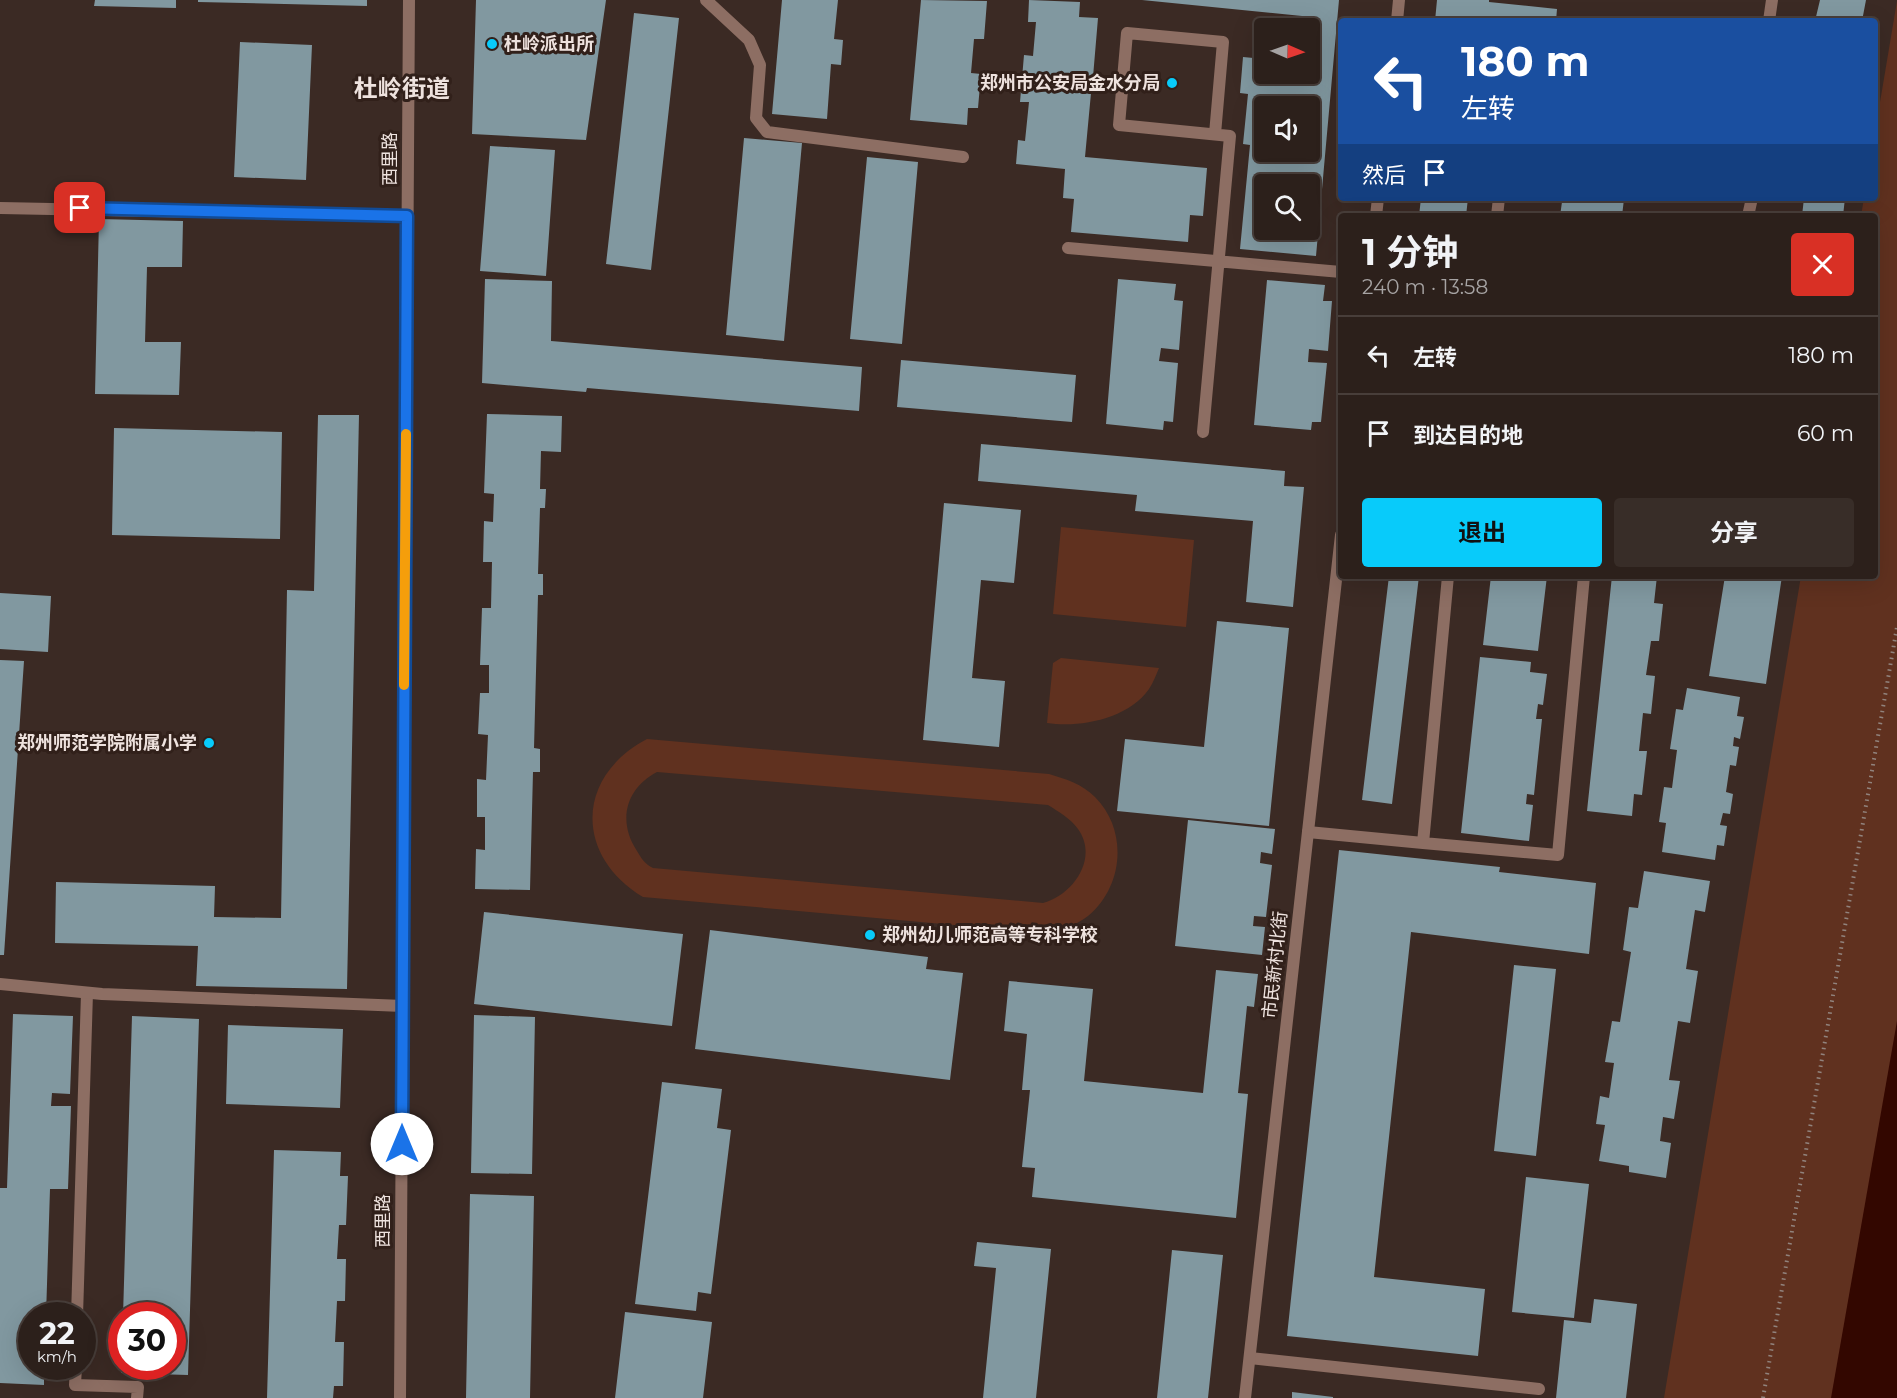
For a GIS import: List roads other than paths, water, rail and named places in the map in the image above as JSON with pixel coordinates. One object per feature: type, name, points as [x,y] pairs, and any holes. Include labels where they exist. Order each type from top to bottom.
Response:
[{"type":"street","name":"西里路","points":[[400,1398],[409,0]]},
{"type":"street","points":[[706,0],[749,40],[760,65],[756,118],[767,132],[963,157]]},
{"type":"street","points":[[1396,18],[1399,0]]},
{"type":"street","points":[[1769,18],[1772,0]]},
{"type":"street","points":[[1203,432],[1230,136],[1119,125],[1127,33],[1223,42],[1215,134]]},
{"type":"street","points":[[0,208],[407,216]]},
{"type":"street","points":[[1068,248],[1338,272]]},
{"type":"street","name":"市民新村北街","points":[[1245,1398],[1338,562]]},
{"type":"street","points":[[1423,843],[1448,579]]},
{"type":"street","points":[[1308,832],[1558,855],[1584,579]]},
{"type":"street","points":[[0,984],[87,993],[403,1006]]},
{"type":"street","points":[[77,1302],[87,993]]},
{"type":"street","points":[[1250,1358],[1539,1389]]},
{"type":"street","points":[[75,1380],[75,1385],[138,1386],[137,1398]]},
{"type":"place","name":"杜岭派出所","points":[[492,44]]},
{"type":"place","name":"郑州市公安局金水分局","points":[[1172,83]]},
{"type":"place","name":"郑州师范学院附属小学","points":[[209,743]]},
{"type":"place","name":"郑州幼儿师范高等专科学校","points":[[870,935]]},
{"type":"district","name":"杜岭街道","points":[[402,88]]}]
